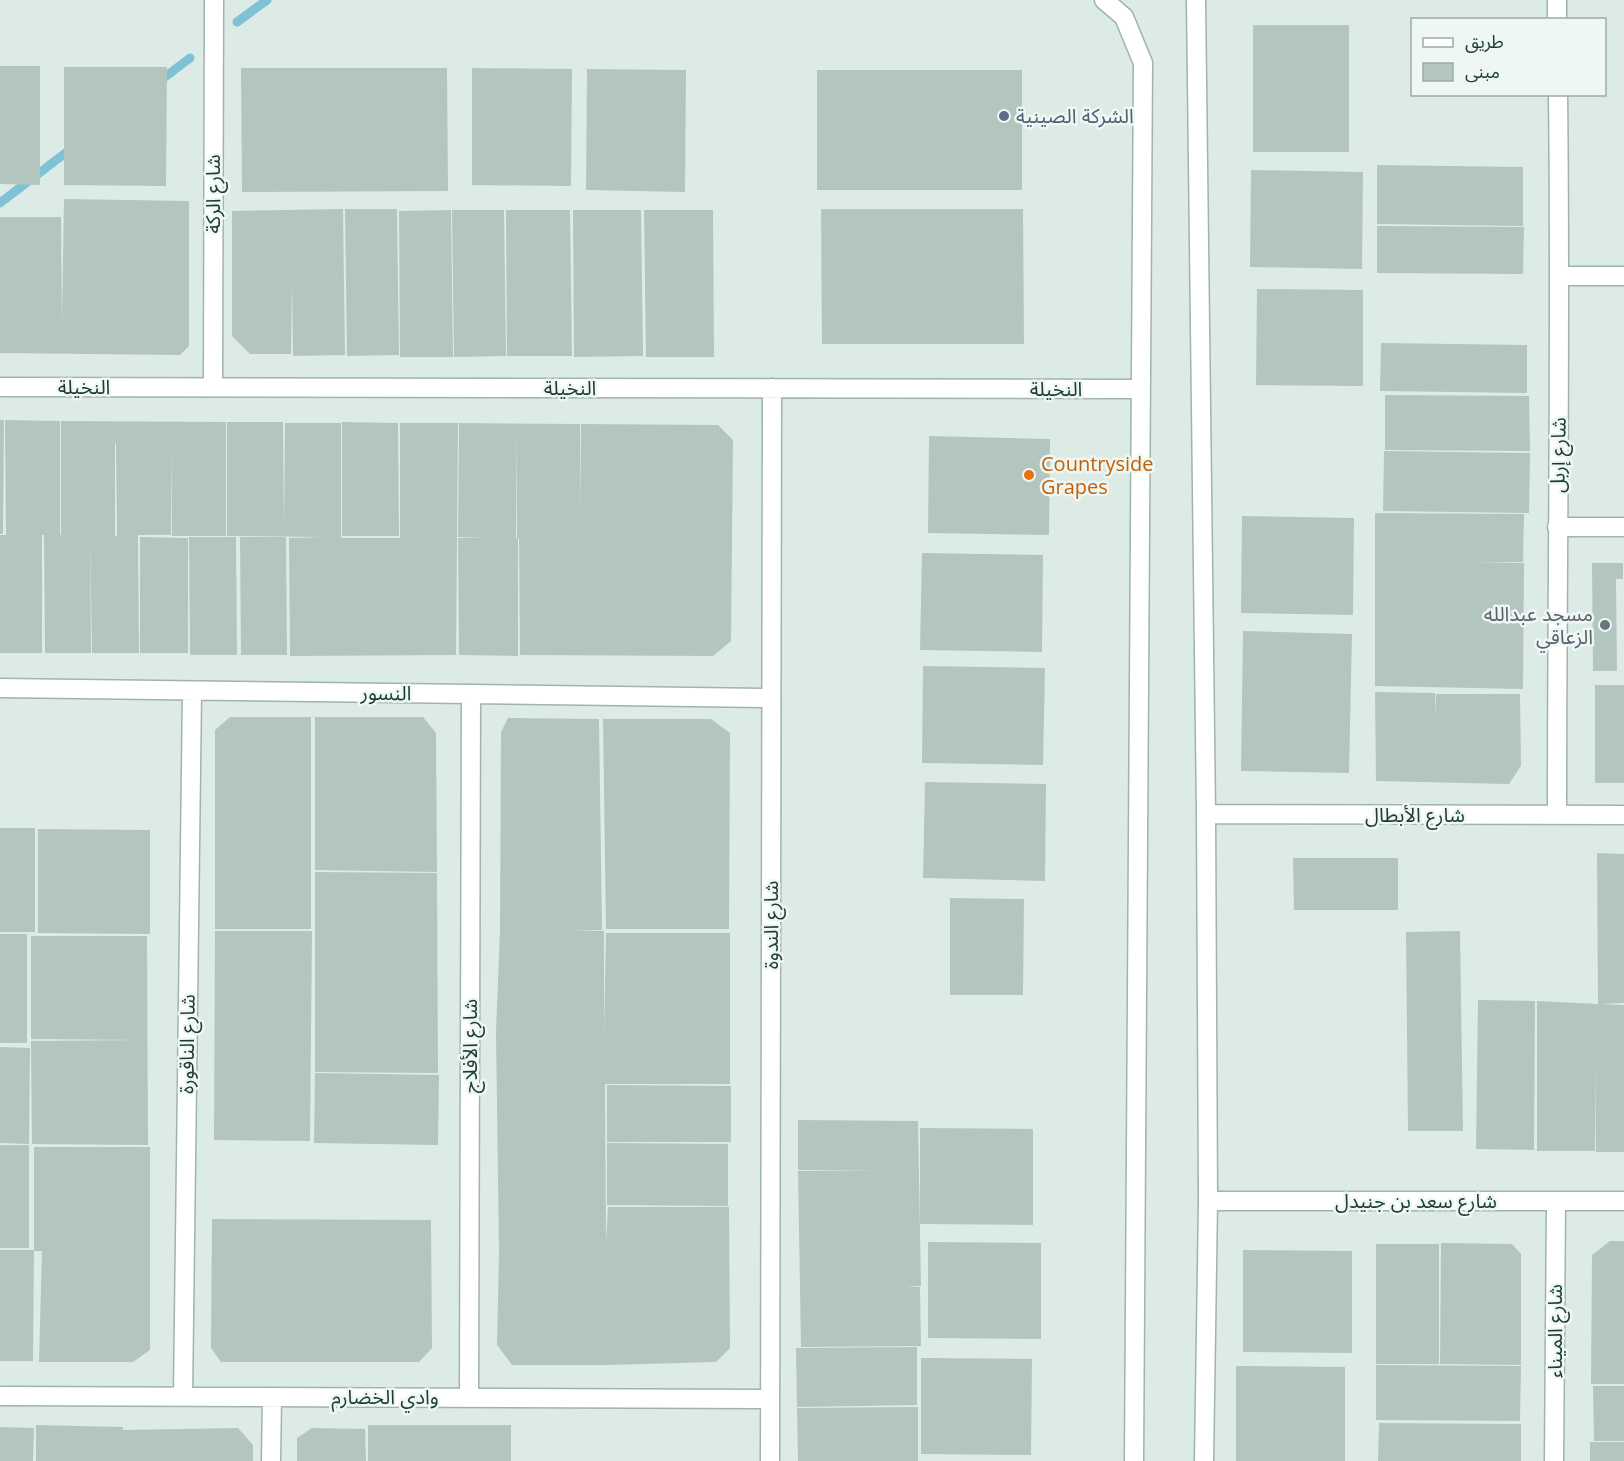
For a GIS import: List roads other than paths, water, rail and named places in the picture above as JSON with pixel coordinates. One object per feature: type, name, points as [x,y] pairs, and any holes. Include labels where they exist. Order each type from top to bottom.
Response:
[{"type":"street","name":"شارع الركة","points":[[213,387],[214,0]]},
{"type":"street","points":[[1104,0],[1124,17],[1143,63],[1134,1461]]},
{"type":"street","points":[[1196,0],[1206,814],[1208,1201],[1204,1461]]},
{"type":"street","points":[[1557,0],[1557,18]]},
{"type":"street","name":"شارع إربل","points":[[1557,815],[1560,276],[1558,96]]},
{"type":"street","points":[[1560,276],[1624,276]]},
{"type":"street","name":"النخيلة","points":[[0,387],[1140,389]]},
{"type":"street","name":"شارع الندوة","points":[[770,1461],[772,388]]},
{"type":"street","points":[[1557,527],[1624,527]]},
{"type":"street","name":"النسور","points":[[0,688],[771,698]]},
{"type":"street","name":"شارع الناقورة","points":[[183,1396],[192,691]]},
{"type":"street","name":"شارع الأفلاج","points":[[469,1397],[471,694]]},
{"type":"street","name":"شارع الأبطال","points":[[1206,814],[1624,815]]},
{"type":"street","name":"شارع سعد بن جنيدل","points":[[1208,1201],[1624,1201]]},
{"type":"street","name":"شارع الميناء","points":[[1554,1461],[1556,1201]]},
{"type":"street","name":"وادي الخضارم","points":[[0,1396],[770,1399]]},
{"type":"street","points":[[271,1461],[272,1397]]},
{"type":"waterway","points":[[237,22],[267,0]]},
{"type":"waterway","points":[[157,83],[190,58]]},
{"type":"waterway","points":[[0,203],[72,148]]},
{"type":"place","name":"الشركة الصينية","points":[[1004,116]]},
{"type":"place","name":"Countryside Grapes","points":[[1029,475]]},
{"type":"place","name":"مسجد عبدالله الزعاقي","points":[[1605,625]]}]
